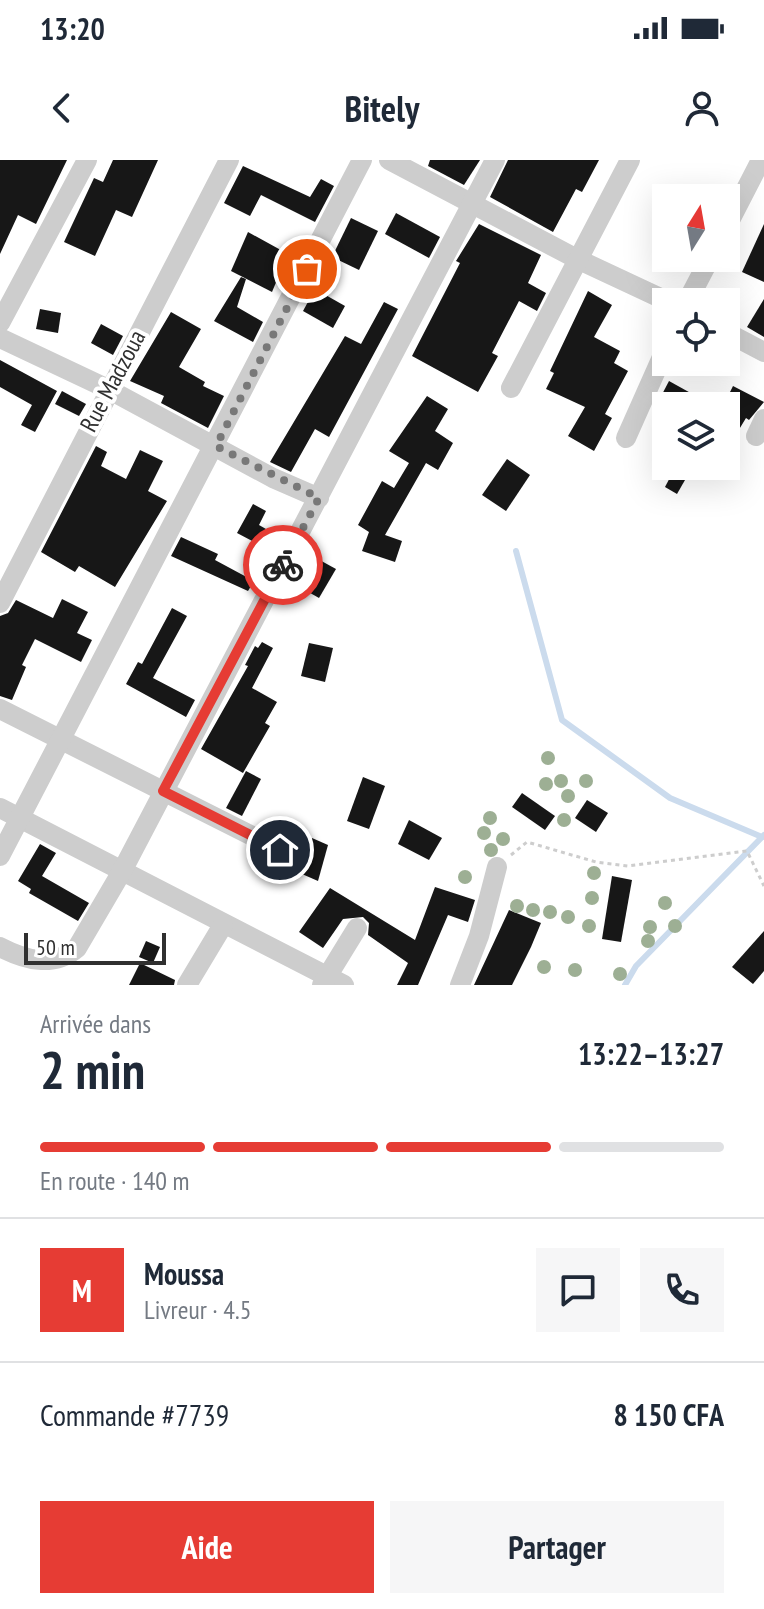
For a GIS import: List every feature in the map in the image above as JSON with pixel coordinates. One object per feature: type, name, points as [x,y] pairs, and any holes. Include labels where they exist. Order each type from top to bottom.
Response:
[{"type":"street","points":[[0,323],[87,160]]},
{"type":"street","name":"Rue Madzoua","points":[[0,603],[229,160]]},
{"type":"street","points":[[0,856],[216,446],[362,160]]},
{"type":"street","points":[[389,160],[577,259],[652,294]]},
{"type":"street","points":[[0,947],[43,961],[68,956],[77,948],[121,873],[495,160]]},
{"type":"street","points":[[511,388],[553,313],[577,259],[630,160]]},
{"type":"street","points":[[740,201],[761,160]]},
{"type":"street","points":[[0,338],[108,389],[319,498]]},
{"type":"street","points":[[740,339],[764,352]]},
{"type":"street","points":[[626,438],[654,376]]},
{"type":"street","points":[[0,709],[280,850]]},
{"type":"street","points":[[0,808],[331,982],[357,928]]},
{"type":"street","points":[[460,985],[479,936],[497,867]]},
{"type":"street","points":[[187,985],[223,925]]},
{"type":"path","points":[[497,867],[527,842],[596,862],[628,866],[747,851],[764,886]]},
{"type":"building","points":[[0,160],[67,160],[36,224],[18,215],[0,254]]},
{"type":"building","points":[[113,160],[158,160],[132,217],[116,210],[95,256],[64,242],[94,178],[103,182]]},
{"type":"building","points":[[430,160],[480,160],[464,185],[428,166]]},
{"type":"building","points":[[508,160],[599,160],[582,192],[576,189],[553,232],[490,197]]},
{"type":"building","points":[[243,166],[310,197],[321,179],[334,186],[315,222],[261,195],[250,216],[224,203]]},
{"type":"building","points":[[396,213],[440,237],[429,258],[385,234]]},
{"type":"building","points":[[351,218],[378,231],[359,270],[332,257]]},
{"type":"building","points":[[479,224],[541,255],[528,283],[546,293],[537,311],[519,301],[492,353],[498,356],[478,392],[412,356],[460,263],[456,261]]},
{"type":"building","points":[[764,224],[764,282],[742,272]]},
{"type":"building","points":[[248,232],[288,254],[272,292],[231,271]]},
{"type":"building","points":[[241,277],[246,279],[237,307],[263,322],[253,342],[214,321]]},
{"type":"building","points":[[315,289],[345,306],[333,328],[303,311]]},
{"type":"building","points":[[588,291],[612,305],[594,337],[620,351],[614,363],[628,371],[605,414],[612,418],[594,451],[568,436],[585,407],[546,389],[554,373],[550,371]]},
{"type":"building","points":[[764,299],[764,337],[747,327]]},
{"type":"building","points":[[384,302],[398,309],[329,437],[315,429],[291,472],[270,462],[345,336],[361,344]]},
{"type":"building","points":[[40,309],[61,313],[58,333],[36,329]]},
{"type":"building","points":[[171,312],[201,329],[179,367],[205,382],[203,386],[224,396],[208,428],[161,403],[164,396],[130,381]]},
{"type":"building","points":[[101,324],[123,336],[113,355],[91,343]]},
{"type":"building","points":[[0,360],[57,391],[35,432],[21,425],[32,405],[0,387]]},
{"type":"building","points":[[669,381],[689,392],[663,392]]},
{"type":"building","points":[[733,386],[764,402],[740,428],[740,392],[730,392]]},
{"type":"building","points":[[62,391],[86,404],[79,416],[55,404]]},
{"type":"building","points":[[427,396],[448,409],[435,431],[453,443],[438,470],[426,463],[385,535],[402,541],[395,562],[362,551],[369,532],[358,525],[382,481],[394,488],[409,463],[389,451]]},
{"type":"building","points":[[96,446],[107,452],[101,466],[126,479],[140,450],[163,461],[148,491],[167,501],[115,587],[79,566],[75,572],[41,552]]},
{"type":"building","points":[[507,459],[530,475],[506,511],[482,495]]},
{"type":"building","points":[[669,480],[685,480],[677,494],[665,487]]},
{"type":"building","points":[[253,504],[266,511],[259,525],[266,529],[258,544],[237,533]]},
{"type":"building","points":[[181,537],[218,554],[215,560],[254,581],[248,591],[171,556]]},
{"type":"building","points":[[257,549],[272,557],[261,579],[245,571]]},
{"type":"building","points":[[305,552],[336,569],[319,598],[289,581]]},
{"type":"building","points":[[62,599],[88,612],[77,633],[92,640],[81,662],[35,639],[22,665],[26,667],[12,700],[0,696],[0,616],[8,613],[16,600],[53,618]]},
{"type":"building","points":[[172,608],[187,616],[153,678],[195,700],[186,717],[126,684],[138,662],[142,664]]},
{"type":"building","points":[[262,642],[273,648],[252,688],[277,702],[265,723],[270,726],[243,773],[201,749],[248,666],[245,665],[255,646],[258,648]]},
{"type":"building","points":[[309,643],[333,648],[325,682],[301,676]]},
{"type":"building","points":[[246,771],[261,779],[242,816],[226,808]]},
{"type":"building","points":[[363,777],[385,786],[369,829],[347,821]]},
{"type":"building","points":[[522,793],[555,816],[545,830],[512,807]]},
{"type":"building","points":[[587,800],[608,813],[596,832],[575,818]]},
{"type":"building","points":[[409,820],[442,838],[429,860],[398,844]]},
{"type":"building","points":[[312,838],[328,845],[318,881],[295,871]]},
{"type":"building","points":[[40,844],[56,853],[42,876],[89,903],[78,921],[29,893],[31,889],[18,881]]},
{"type":"building","points":[[612,876],[632,880],[621,942],[602,939]]},
{"type":"building","points":[[435,887],[475,900],[468,922],[448,915],[418,985],[397,985],[408,963],[368,935],[369,923],[363,917],[343,919],[323,948],[299,932],[330,888],[415,940]]},
{"type":"building","points":[[509,910],[541,923],[531,947],[512,985],[474,985]]},
{"type":"building","points":[[764,931],[764,971],[753,984],[732,967]]},
{"type":"building","points":[[146,941],[160,947],[153,963],[139,957]]},
{"type":"building","points":[[140,963],[175,980],[174,985],[129,985]]},
{"type":"waterway","points":[[516,551],[562,720],[670,798],[762,837]]},
{"type":"waterway","points":[[625,985],[636,966],[764,835]]},
{"type":"way so far","points":[[283,565],[319,498],[273,478],[216,446],[307,269]]},
{"type":"route","points":[[280,850],[163,791],[283,565]]}]
